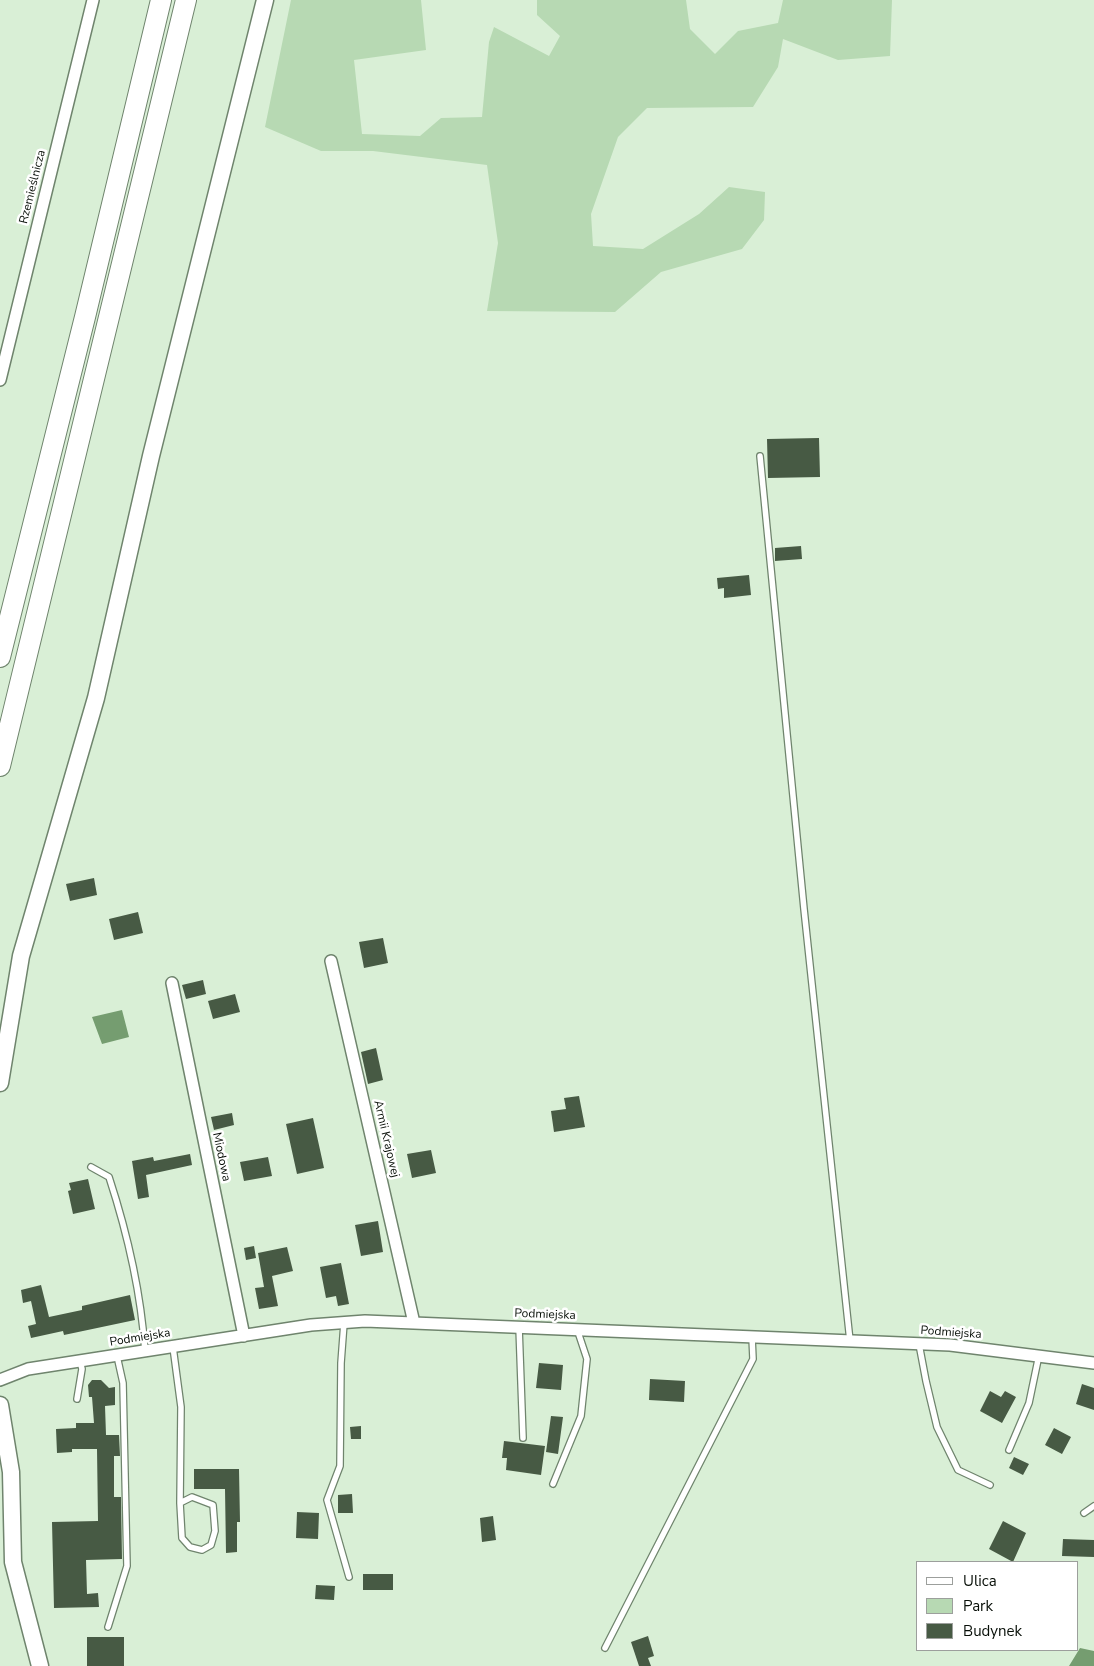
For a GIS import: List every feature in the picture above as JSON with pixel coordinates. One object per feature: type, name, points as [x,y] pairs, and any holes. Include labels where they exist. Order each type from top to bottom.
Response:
[{"type":"highway","points":[[1,650],[85,317],[161,0]]},
{"type":"highway","points":[[0,766],[186,0]]},
{"type":"street","name":"Rzemieślnicza","points":[[0,380],[93,0]]},
{"type":"street","points":[[0,1083],[21,956],[96,698],[151,456],[265,0]]},
{"type":"street","name":"Armii Krajowej","points":[[332,961],[414,1323]]},
{"type":"street","name":"Miodowa","points":[[172,983],[244,1336]]},
{"type":"street","name":"Podmiejska","points":[[0,1380],[28,1369],[311,1326],[366,1321],[950,1345],[1094,1363]]},
{"type":"street","points":[[0,1405],[12,1472],[13,1562],[40,1666]]},
{"type":"lane","points":[[760,456],[804,909],[850,1341]]},
{"type":"lane","points":[[91,1167],[109,1178],[120,1211],[142,1318],[145,1351]]},
{"type":"lane","points":[[344,1323],[340,1466],[327,1500],[349,1577]]},
{"type":"lane","points":[[519,1327],[523,1438]]},
{"type":"lane","points":[[553,1484],[581,1416],[587,1359],[579,1335],[580,1330]]},
{"type":"lane","points":[[605,1648],[753,1359],[752,1337]]},
{"type":"lane","points":[[919,1344],[938,1427],[958,1470],[990,1485]]},
{"type":"lane","points":[[173,1347],[181,1407],[180,1503],[182,1538],[190,1547],[202,1550],[211,1546],[215,1531],[213,1505],[192,1497],[180,1503]]},
{"type":"lane","points":[[1009,1450],[1029,1403],[1039,1355]]},
{"type":"lane","points":[[108,1627],[127,1566],[123,1383],[117,1356]]},
{"type":"lane","points":[[77,1399],[82,1369],[80,1361]]},
{"type":"lane","points":[[1084,1513],[1094,1506]]},
{"type":"green space","points":[[291,0],[421,0],[426,50],[354,60],[362,134],[420,136],[441,118],[482,117],[489,42],[494,27],[549,56],[560,36],[537,15],[537,0],[686,0],[690,29],[715,54],[738,31],[778,23],[783,0],[892,0],[890,56],[838,60],[783,39],[778,67],[753,107],[647,108],[618,137],[591,214],[593,246],[643,249],[699,214],[729,187],[765,192],[764,220],[742,249],[661,272],[615,312],[487,311],[498,243],[487,165],[373,151],[321,151],[265,127]]},
{"type":"shaded area","points":[[122,1010],[129,1037],[102,1044],[92,1017]]},
{"type":"shaded area","points":[[1080,1648],[1094,1651],[1094,1666],[1069,1666]]},
{"type":"building","points":[[819,438],[820,477],[768,478],[767,439]]},
{"type":"building","points":[[801,546],[802,559],[775,561],[775,548]]},
{"type":"building","points":[[749,575],[751,595],[724,598],[724,588],[718,589],[717,578]]},
{"type":"building","points":[[94,878],[97,895],[70,901],[66,884]]},
{"type":"building","points":[[138,912],[143,933],[114,940],[109,919]]},
{"type":"building","points":[[383,938],[388,963],[364,968],[359,942]]},
{"type":"building","points":[[203,980],[206,994],[186,999],[182,985]]},
{"type":"building","points":[[235,994],[240,1012],[213,1019],[208,1001]]},
{"type":"building","points":[[376,1048],[383,1080],[368,1084],[361,1052]]},
{"type":"building","points":[[579,1096],[585,1127],[554,1132],[551,1111],[566,1109],[564,1098]]},
{"type":"building","points":[[232,1113],[234,1125],[214,1130],[211,1117]]},
{"type":"building","points":[[313,1118],[324,1168],[297,1174],[286,1124]]},
{"type":"building","points":[[431,1150],[436,1173],[412,1178],[407,1154]]},
{"type":"building","points":[[190,1154],[192,1165],[146,1175],[149,1197],[138,1199],[132,1161],[153,1157],[154,1161]]},
{"type":"building","points":[[268,1157],[272,1176],[244,1181],[240,1162]]},
{"type":"building","points":[[88,1179],[95,1209],[73,1214],[68,1191],[71,1190],[69,1183]]},
{"type":"building","points":[[378,1221],[383,1252],[361,1256],[355,1225]]},
{"type":"building","points":[[254,1246],[256,1258],[246,1260],[244,1248]]},
{"type":"building","points":[[287,1247],[293,1271],[272,1276],[278,1306],[259,1309],[255,1288],[264,1287],[258,1253]]},
{"type":"building","points":[[341,1263],[349,1304],[338,1306],[336,1296],[326,1298],[320,1267]]},
{"type":"building","points":[[41,1285],[49,1317],[82,1310],[82,1306],[130,1295],[135,1320],[64,1335],[63,1331],[31,1338],[28,1326],[36,1324],[31,1301],[23,1303],[21,1290]]},
{"type":"building","points":[[539,1363],[563,1365],[561,1390],[536,1388]]},
{"type":"building","points":[[650,1379],[685,1381],[684,1402],[649,1400]]},
{"type":"building","points":[[92,1380],[101,1380],[109,1388],[115,1387],[115,1405],[105,1406],[106,1435],[119,1435],[120,1456],[114,1456],[114,1497],[121,1497],[122,1559],[86,1560],[87,1594],[98,1593],[99,1607],[54,1608],[52,1522],[98,1521],[97,1449],[72,1449],[72,1452],[57,1453],[56,1429],[76,1428],[76,1423],[94,1423],[92,1397],[89,1397],[88,1385]]},
{"type":"building","points":[[1082,1384],[1094,1388],[1094,1410],[1076,1404]]},
{"type":"building","points":[[990,1391],[1001,1397],[1005,1391],[1016,1397],[1002,1423],[980,1411]]},
{"type":"building","points":[[551,1416],[563,1417],[558,1454],[546,1452]]},
{"type":"building","points":[[361,1426],[361,1439],[351,1439],[350,1427]]},
{"type":"building","points":[[1054,1428],[1071,1437],[1062,1454],[1045,1445]]},
{"type":"building","points":[[504,1441],[545,1446],[541,1475],[506,1470],[507,1458],[502,1458]]},
{"type":"building","points":[[1014,1457],[1029,1464],[1023,1475],[1009,1468]]},
{"type":"building","points":[[194,1469],[239,1469],[240,1522],[237,1522],[237,1552],[226,1553],[225,1489],[194,1489]]},
{"type":"building","points":[[352,1494],[353,1513],[338,1513],[338,1495]]},
{"type":"building","points":[[297,1512],[319,1513],[318,1539],[296,1538]]},
{"type":"building","points":[[493,1516],[496,1540],[482,1542],[480,1518]]},
{"type":"building","points":[[1003,1521],[1026,1533],[1013,1561],[989,1549]]},
{"type":"building","points":[[1063,1539],[1094,1540],[1094,1557],[1062,1556]]},
{"type":"building","points":[[363,1574],[393,1574],[393,1590],[363,1590]]},
{"type":"building","points":[[316,1585],[335,1586],[334,1600],[315,1599]]},
{"type":"building","points":[[648,1636],[654,1656],[648,1658],[651,1666],[639,1666],[631,1642]]},
{"type":"building","points":[[87,1637],[124,1637],[124,1666],[87,1666]]}]
